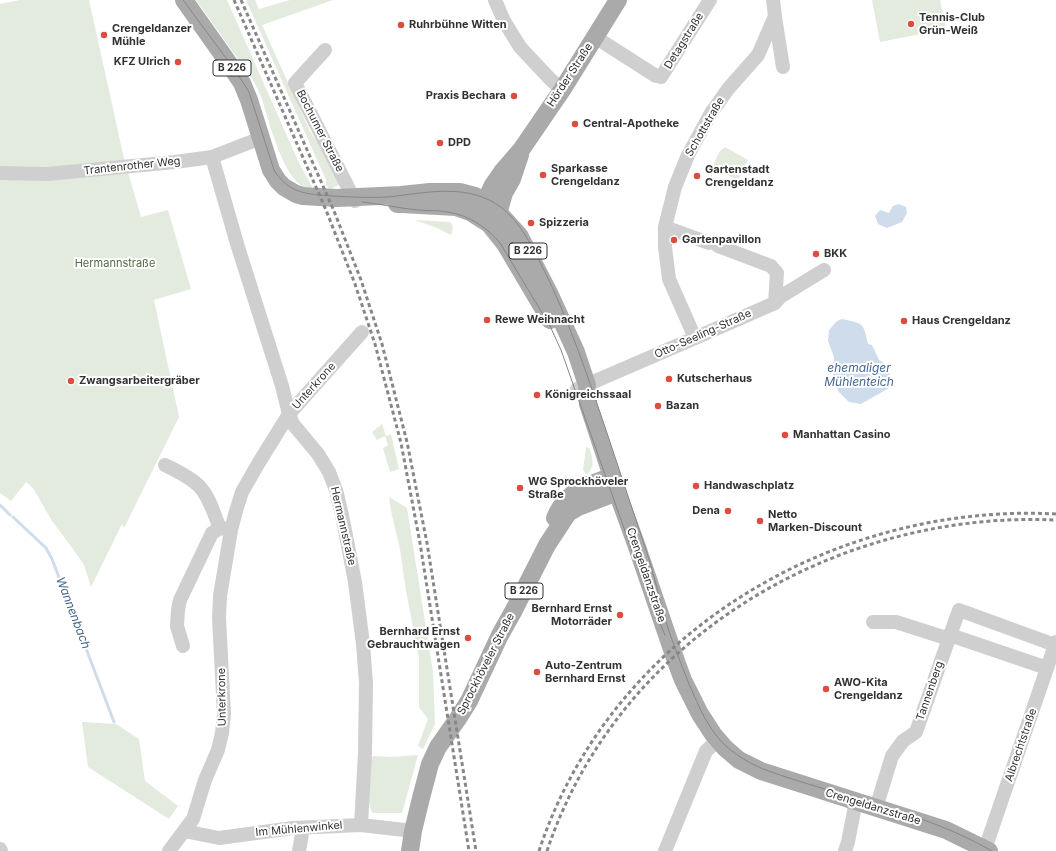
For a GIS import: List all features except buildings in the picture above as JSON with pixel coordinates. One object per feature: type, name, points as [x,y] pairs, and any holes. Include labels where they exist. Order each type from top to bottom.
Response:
[{"type":"main road","name":"B 226","points":[[184,0],[242,82],[271,170],[284,187],[303,196],[349,199],[390,205],[402,204],[447,206],[488,214]]},
{"type":"main road","name":"Hörder Straße","points":[[488,214],[493,185],[521,150],[562,90],[618,0]]},
{"type":"main road","name":"Crengeldanzstraße","points":[[488,214],[519,235],[534,262],[576,352],[582,387],[678,670],[700,714],[713,734],[738,760],[761,771],[946,830],[987,850]]},
{"type":"main road","name":"Sprockhöveler Straße","points":[[410,851],[413,831],[428,770],[438,748],[469,701],[500,635],[547,545],[568,513],[615,484]]},
{"type":"street","points":[[495,0],[504,21],[520,47],[562,90]]},
{"type":"street","name":"Detagstraße","points":[[595,38],[656,76],[661,77],[710,0]]},
{"type":"street","points":[[773,0],[783,67]]},
{"type":"street","name":"Schottstraße","points":[[695,338],[669,279],[665,247],[665,227],[675,187],[688,155],[712,112],[728,89],[758,55],[775,16]]},
{"type":"street","name":"Bochumer Straße","points":[[325,50],[296,83],[349,199]]},
{"type":"street","name":"Trantenrother Weg","points":[[0,173],[47,174],[128,167],[212,156],[261,138]]},
{"type":"street","name":"Hermannstraße","points":[[212,156],[238,247],[282,386],[289,414],[293,424],[307,439],[329,472],[336,490],[342,515],[355,582],[363,644],[366,683],[365,753],[361,825]]},
{"type":"street","points":[[665,227],[771,266],[777,273],[775,303]]},
{"type":"street","name":"Otto-Seeling-Straße","points":[[582,387],[775,303],[780,297],[824,270]]},
{"type":"street","name":"Unterkrone","points":[[169,851],[194,819],[205,780],[218,750],[222,733],[224,714],[219,618],[226,529],[236,511],[242,492],[289,414],[362,332]]},
{"type":"street","points":[[165,465],[190,479],[200,487],[226,529]]},
{"type":"street","name":"Unterkrone","points":[[183,646],[177,626],[180,600],[212,533],[226,529]]},
{"type":"street","name":"Tannenberg","points":[[876,808],[892,756],[903,741],[916,732],[959,610],[1056,643]]},
{"type":"street","points":[[873,622],[896,622],[943,637],[950,635],[1047,668]]},
{"type":"street","name":"Albrechtstraße","points":[[987,850],[1056,643]]},
{"type":"street","points":[[665,851],[706,751],[718,740]]},
{"type":"street","points":[[845,851],[856,801]]},
{"type":"street","name":"Im Mühlenwinkel","points":[[184,831],[219,838],[257,832],[361,825],[413,831]]},
{"type":"street","points":[[299,851],[303,828]]},
{"type":"green space","points":[[20,0],[89,0],[125,163],[50,171],[0,169],[0,4]]},
{"type":"green space","points":[[196,0],[227,0],[298,161],[312,187],[302,186],[293,178],[278,150],[260,94],[253,80]]},
{"type":"green space","points":[[246,0],[255,0],[259,9],[290,0],[333,0],[262,25],[309,129],[341,184],[330,189],[326,185],[326,180]]},
{"type":"green space","name":"Tennis-Club Grün-Weiß","points":[[872,0],[940,0],[946,29],[880,42]]},
{"type":"green space","points":[[725,147],[748,160],[738,180],[712,167],[720,151]]},
{"type":"green space","points":[[127,169],[141,217],[168,210],[191,289],[154,300],[179,417],[124,528],[122,524],[91,587],[84,565],[52,521],[33,488],[26,482],[11,501],[0,493],[0,176]]},
{"type":"green space","points":[[415,220],[450,222],[453,228],[451,235],[437,228]]},
{"type":"green space","points":[[382,424],[386,436],[391,434],[399,469],[390,472],[383,448],[388,445],[385,436],[377,440],[372,432]]},
{"type":"green space","points":[[587,447],[589,448],[592,465],[590,472],[587,475],[583,470]]},
{"type":"green space","points":[[389,497],[407,508],[433,672],[435,724],[423,749],[418,746],[428,719],[419,707],[419,658],[406,591],[400,549]]},
{"type":"green space","points":[[82,722],[116,724],[139,739],[145,781],[178,806],[169,819],[88,767]]},
{"type":"green space","points":[[418,755],[402,813],[372,813],[369,802],[371,758],[374,756],[391,757]]},
{"type":"water","points":[[899,204],[906,207],[907,213],[902,222],[887,228],[878,224],[875,216],[880,210],[889,213],[893,206]]},
{"type":"water","name":"ehemaliger Mühlenteich","points":[[842,319],[858,323],[863,327],[868,344],[872,345],[879,360],[884,363],[891,377],[889,388],[861,404],[849,402],[838,391],[833,377],[834,357],[828,341],[829,330],[837,321]]},
{"type":"waterway","name":"Wannenbach","points":[[0,505],[10,515]]},
{"type":"waterway","name":"Wannenbach","points":[[13,517],[46,548],[52,559],[114,722]]},
{"type":"tram line","points":[[183,0],[237,73],[249,92],[274,170],[280,178],[292,188],[307,193],[346,197],[388,197],[446,191],[461,192],[489,200],[502,208],[515,220],[530,242],[552,286],[578,349],[646,550],[672,640],[701,711],[721,741],[737,755],[763,769],[908,814],[965,837],[992,851]]},
{"type":"tram line","points":[[362,202],[410,209],[440,211],[463,216],[483,227],[500,243],[550,326],[561,350],[647,593],[665,635]]},
{"type":"railway","points":[[234,0],[326,210],[355,284],[375,344],[401,443],[420,543],[469,851]]},
{"type":"railway","points":[[241,0],[334,211],[361,280],[382,344],[407,442],[427,543],[476,851]]},
{"type":"railway","points":[[539,851],[572,774],[618,706],[675,646],[740,597],[813,558],[891,531],[973,516],[1056,514]]},
{"type":"railway","points":[[547,851],[580,775],[626,708],[682,650],[746,602],[817,564],[894,538],[974,523],[1056,520]]},
{"type":"place","name":"Tennis-Club Grün-Weiß","points":[[911,24]]},
{"type":"place","name":"Ruhrbühne Witten","points":[[401,25]]},
{"type":"place","name":"Crengeldanzer Mühle","points":[[104,35]]},
{"type":"place","name":"KFZ Ulrich","points":[[178,62]]},
{"type":"place","name":"Praxis Bechara","points":[[514,96]]},
{"type":"place","name":"Central-Apotheke","points":[[575,124]]},
{"type":"place","name":"DPD","points":[[440,143]]},
{"type":"place","name":"Sparkasse Crengeldanz","points":[[543,175]]},
{"type":"place","name":"Gartenstadt Crengeldanz","points":[[697,176]]},
{"type":"place","name":"Spizzeria","points":[[531,223]]},
{"type":"place","name":"Gartenpavillon","points":[[674,240]]},
{"type":"place","name":"BKK","points":[[816,254]]},
{"type":"place","name":"Rewe Weihnacht","points":[[487,320]]},
{"type":"place","name":"Haus Crengeldanz","points":[[904,321]]},
{"type":"place","name":"Kutscherhaus","points":[[669,379]]},
{"type":"place","name":"Zwangsarbeitergräber","points":[[71,381]]},
{"type":"place","name":"Königreichssaal","points":[[537,395]]},
{"type":"place","name":"Bazan","points":[[658,406]]},
{"type":"place","name":"Manhattan Casino","points":[[785,435]]},
{"type":"place","name":"Handwaschplatz","points":[[696,486]]},
{"type":"place","name":"WG Sprockhöveler Straße","points":[[520,488]]},
{"type":"place","name":"Dena","points":[[728,511]]},
{"type":"place","name":"Netto Marken-Discount","points":[[760,521]]},
{"type":"place","name":"Bernhard Ernst Motorräder","points":[[620,615]]},
{"type":"place","name":"Bernhard Ernst Gebrauchtwagen","points":[[468,638]]},
{"type":"place","name":"Auto-Zentrum Bernhard Ernst","points":[[537,672]]},
{"type":"place","name":"AWO-Kita Crengeldanz","points":[[826,689]]}]
